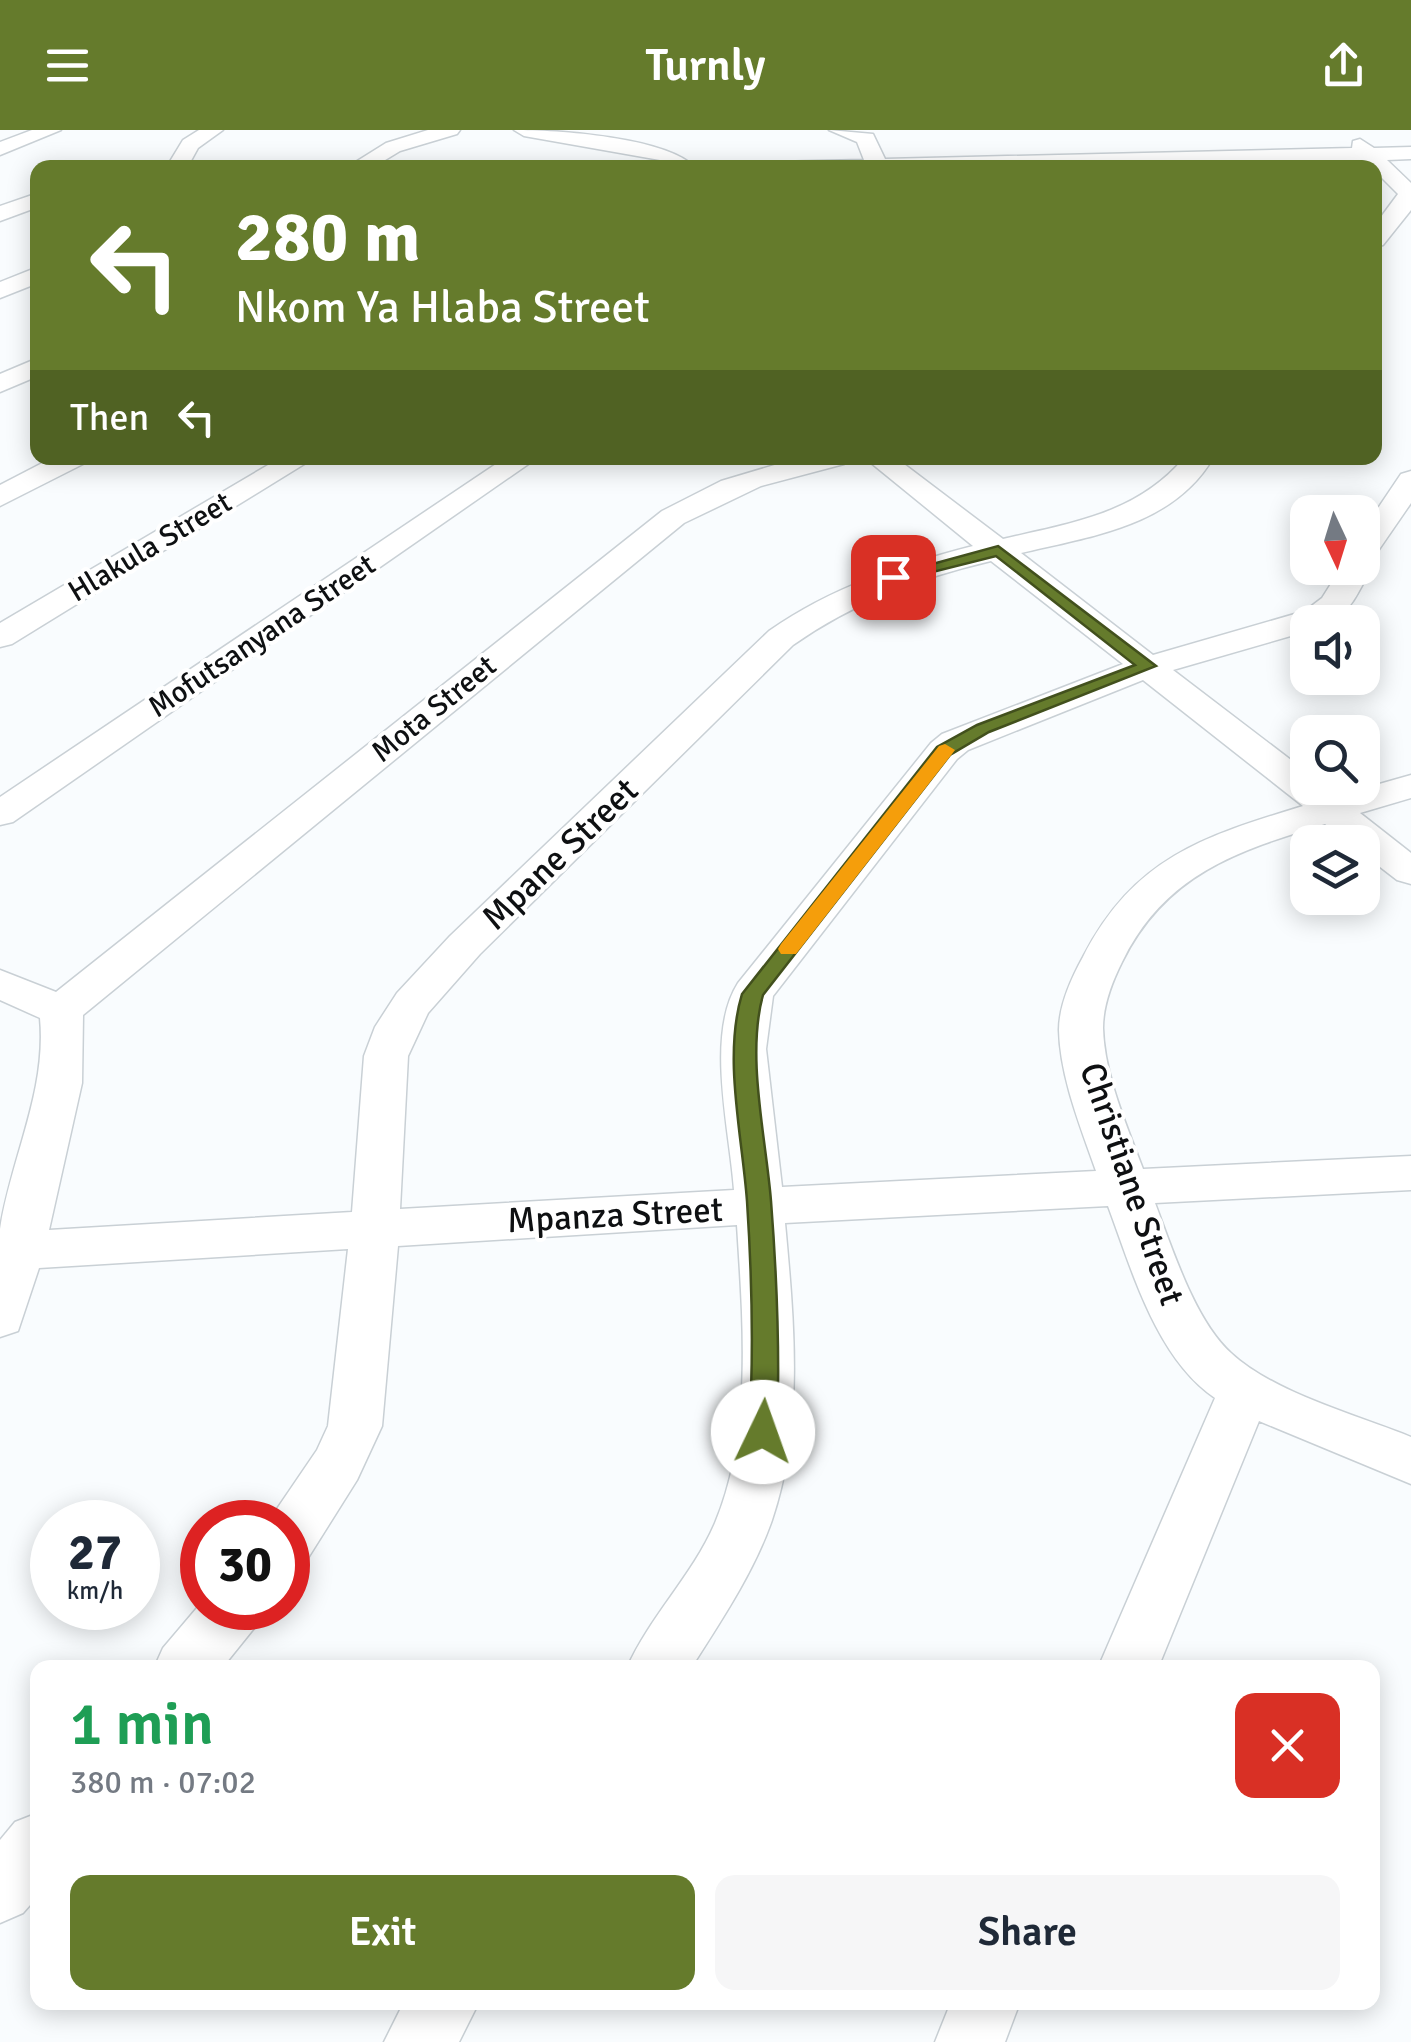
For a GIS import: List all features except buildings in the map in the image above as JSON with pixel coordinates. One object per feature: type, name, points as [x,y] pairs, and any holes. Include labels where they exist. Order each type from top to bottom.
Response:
[{"type":"street","points":[[0,149],[51,130]]},
{"type":"street","points":[[181,160],[190,144],[213,130]]},
{"type":"street","points":[[524,130],[666,155],[675,160]]},
{"type":"street","points":[[842,130],[866,138],[875,160]]},
{"type":"street","points":[[1346,130],[1376,160]]},
{"type":"street","points":[[370,160],[393,147],[444,131]]},
{"type":"street","points":[[1184,132],[1208,160]]},
{"type":"street","points":[[1250,160],[1411,153]]},
{"type":"street","points":[[982,160],[1140,160]]},
{"type":"street","points":[[1382,166],[1409,193],[1408,200],[1382,232]]},
{"type":"street","points":[[0,188],[30,187]]},
{"type":"street","points":[[0,214],[30,202]]},
{"type":"street","points":[[0,291],[30,278]]},
{"type":"street","points":[[0,384],[30,370]]},
{"type":"street","points":[[0,497],[60,465]]},
{"type":"street","name":"Hlakula Street","points":[[0,637],[288,465]]},
{"type":"street","name":"Mofutsanyana Street","points":[[0,814],[513,465]]},
{"type":"street","name":"Mota Street","points":[[61,1010],[672,516],[715,491],[764,473],[801,465]]},
{"type":"street","points":[[888,465],[1411,872]]},
{"type":"street","name":"Mpane Street","points":[[310,1507],[338,1464],[355,1426],[376,1229],[386,1056],[412,1003],[781,638],[814,611],[893,577],[1136,512],[1164,496],[1193,465]]},
{"type":"street","points":[[1380,528],[1411,480]]},
{"type":"street","points":[[663,1660],[715,1577],[742,1524],[756,1485],[766,1374],[759,1206],[744,1025],[752,994],[944,751],[983,728],[1147,666],[1317,618],[1334,604],[1346,585]]},
{"type":"street","name":"Christiane Street","points":[[1411,786],[1330,809],[1182,867],[1156,885],[1109,948],[1092,981],[1081,1029],[1126,1187],[1183,1330],[1209,1366],[1245,1390],[1411,1461]]},
{"type":"street","points":[[0,984],[61,1010],[65,1034],[62,1069],[10,1252],[0,1317]]},
{"type":"street","name":"Mpanza Street","points":[[10,1252],[759,1206],[1411,1173]]},
{"type":"street","points":[[1131,1660],[1245,1390]]},
{"type":"street","points":[[191,1660],[216,1630]]},
{"type":"street","points":[[0,1890],[30,1854]]},
{"type":"street","points":[[420,2042],[439,2010]]},
{"type":"street","points":[[970,2042],[983,2010]]},
{"type":"slow traffic","points":[[788,949],[945,750]]},
{"type":"route","points":[[763,1432],[766,1374],[759,1206],[744,1025],[745,1008],[752,994],[944,751],[983,728],[1147,666],[998,550],[893,577]]}]
